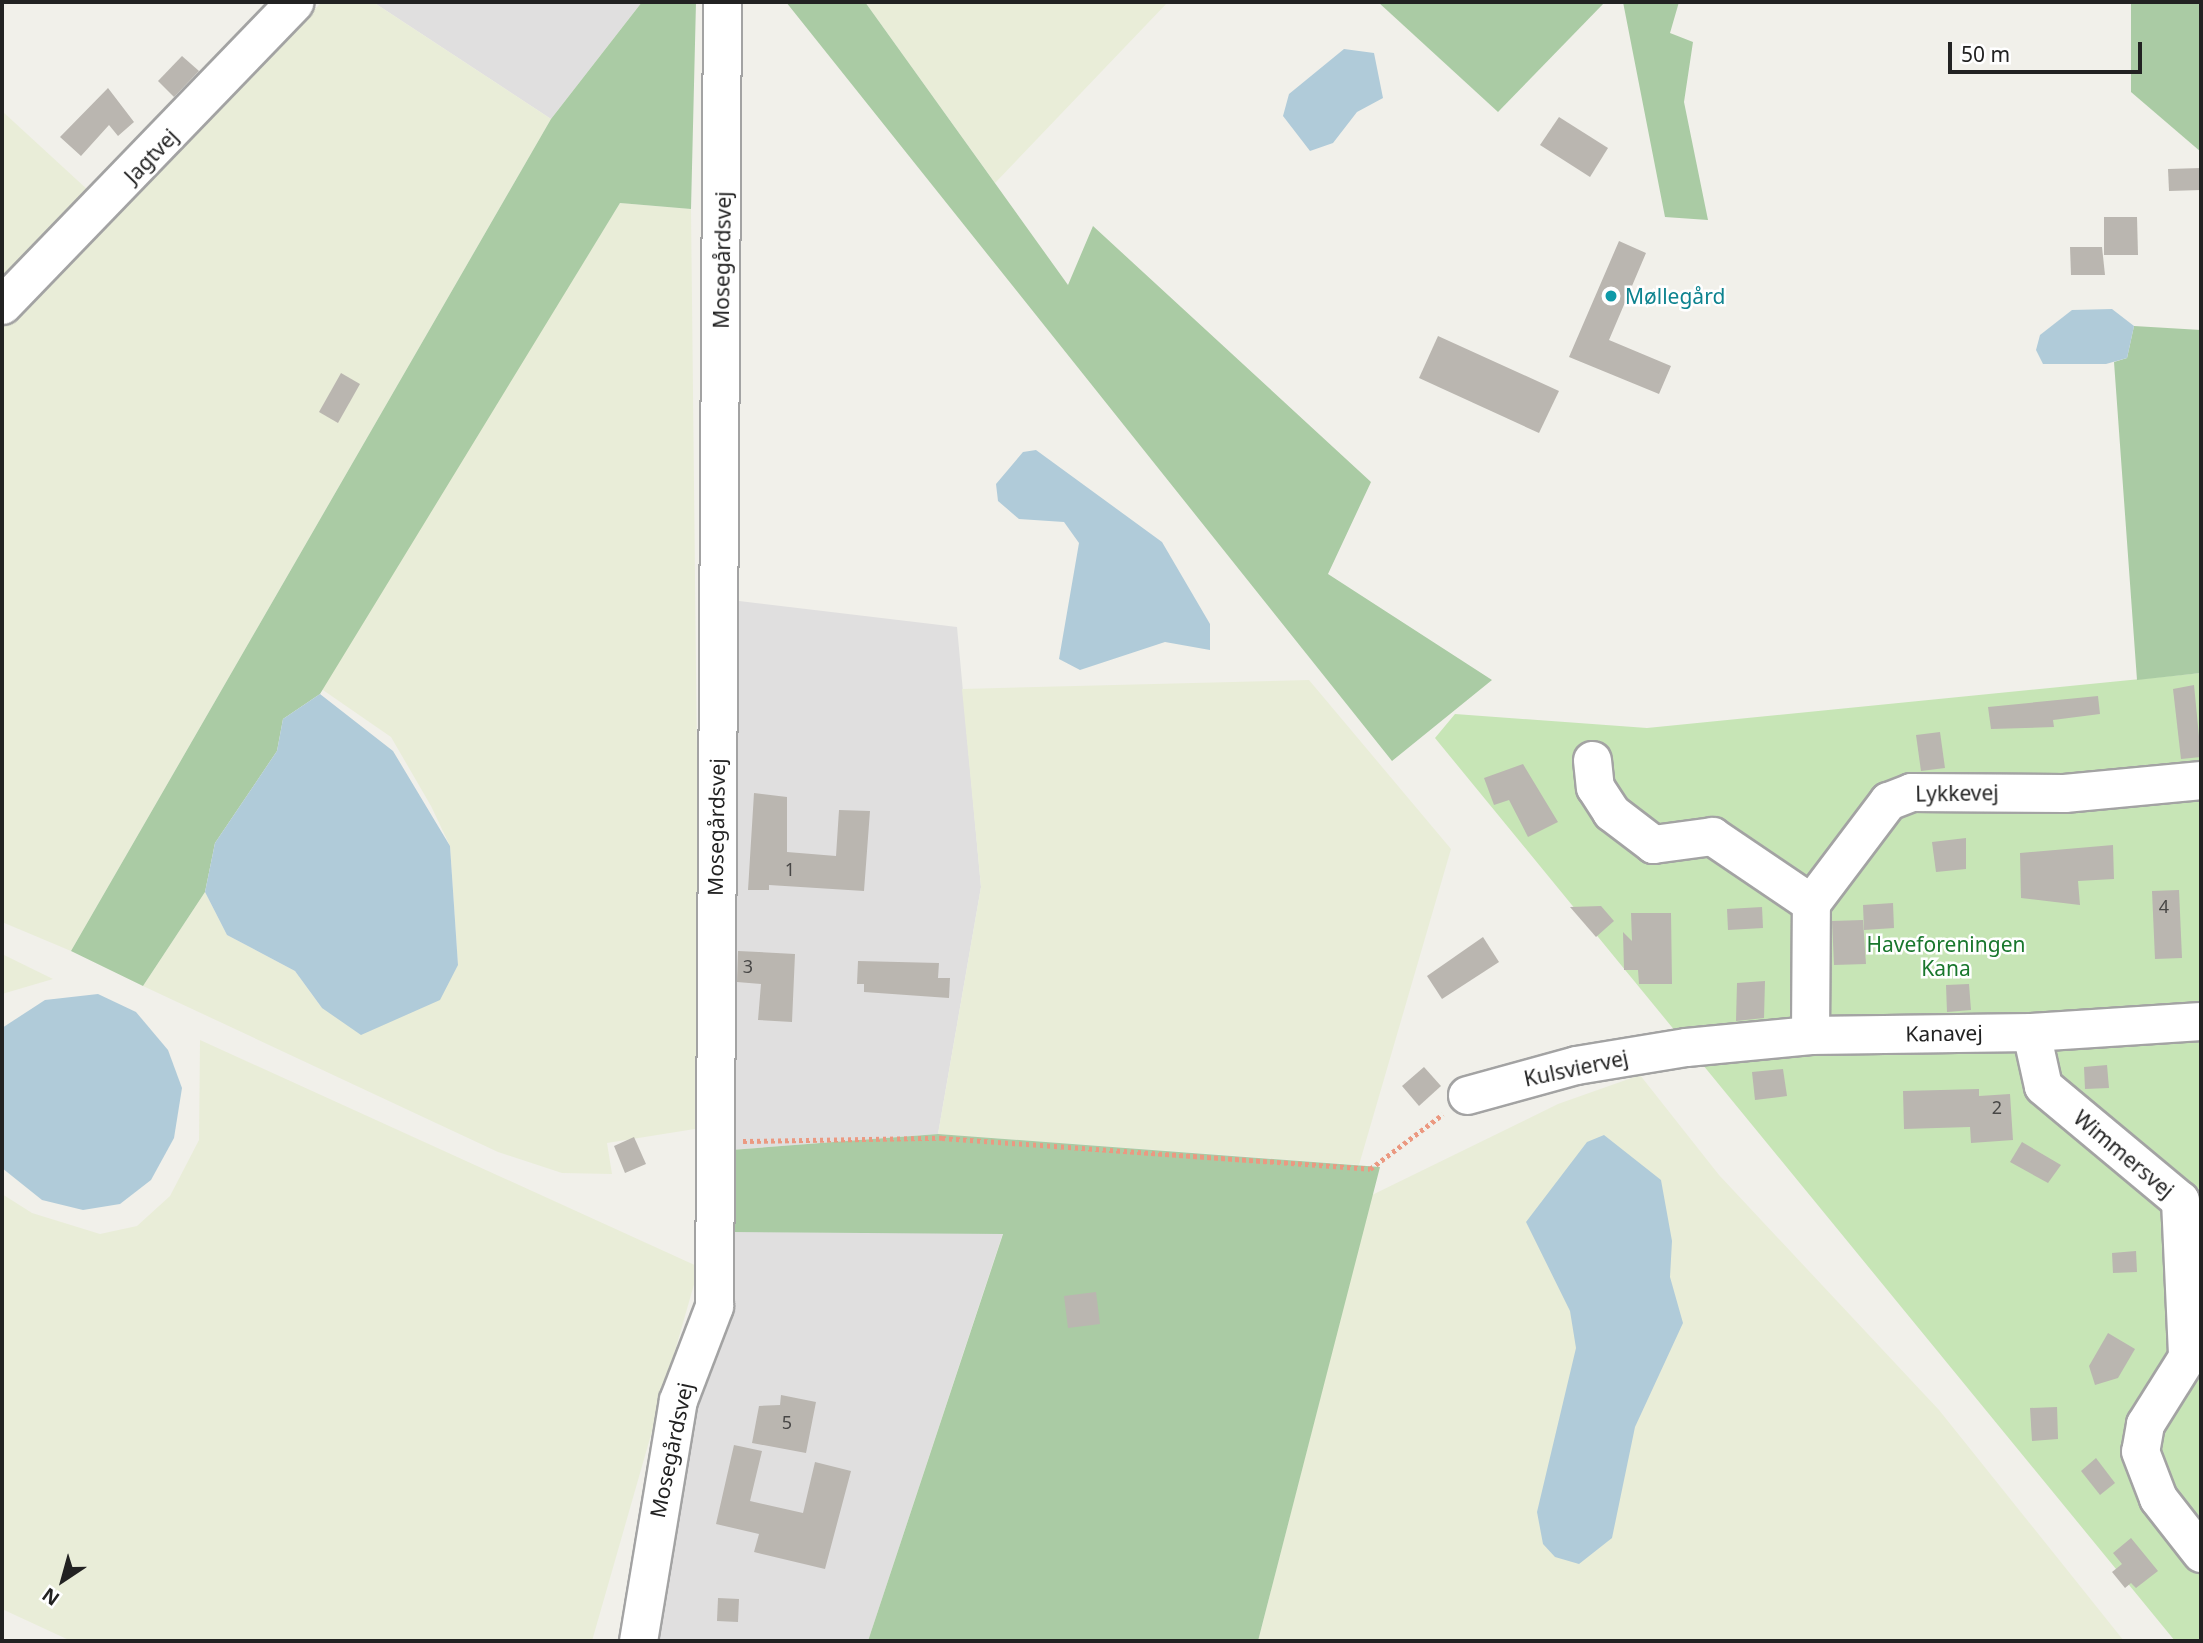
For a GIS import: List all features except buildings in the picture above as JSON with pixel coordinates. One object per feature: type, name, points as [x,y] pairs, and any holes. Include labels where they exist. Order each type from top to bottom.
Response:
[{"type":"street","name":"Jagtvej","points":[[2,305],[295,2]]},
{"type":"street","name":"Mosegårdsvej","points":[[638,1641],[678,1400],[714,1306],[722,2]]},
{"type":"street","points":[[1592,760],[1595,787],[1611,811],[1653,844],[1712,836],[1811,902],[1810,1035]]},
{"type":"street","name":"Lykkevej","points":[[1811,902],[1888,801],[1912,792],[2064,793],[2201,780]]},
{"type":"street","name":"Kanavej","points":[[1686,1047],[1810,1035],[2031,1032],[2201,1021]]},
{"type":"street","name":"Wimmersvej","points":[[2031,1032],[2043,1086],[2180,1200],[2194,1356],[2146,1424],[2140,1451],[2158,1498],[2201,1553]]},
{"type":"street","name":"Kulsviervej","points":[[1467,1096],[1576,1065],[1686,1047]]},
{"type":"path","points":[[714,1142],[942,1138],[1370,1169],[1467,1096]]},
{"type":"shaded area","points":[[373,2],[642,2],[551,119]]},
{"type":"shaded area","points":[[739,601],[957,627],[981,887],[938,1134],[731,1150]]},
{"type":"shaded area","points":[[732,1232],[1003,1233],[868,1641],[653,1641],[693,1396],[730,1317]]},
{"type":"green space","points":[[322,2],[373,2],[551,119],[71,951],[2,922],[2,324]]},
{"type":"green space","points":[[642,2],[696,2],[691,209],[620,203],[320,694],[283,719],[277,751],[215,843],[205,892],[143,986],[71,951],[551,119]]},
{"type":"green space","points":[[786,2],[865,2],[1068,285],[1093,226],[1371,482],[1328,574],[1492,680],[1392,761]]},
{"type":"green space","points":[[865,2],[1168,2],[995,183]]},
{"type":"green space","points":[[1378,2],[1605,2],[1498,112]]},
{"type":"green space","points":[[1623,2],[1679,2],[1670,33],[1693,42],[1684,102],[1708,220],[1665,217]]},
{"type":"green space","points":[[2131,2],[2201,2],[2201,152],[2131,92]]},
{"type":"green space","points":[[2,111],[89,191],[2,279]]},
{"type":"green space","points":[[620,203],[691,209],[701,1128],[607,1143],[612,1174],[562,1173],[498,1152],[143,986],[205,892],[227,935],[295,971],[322,1008],[458,965],[450,846],[431,806],[391,737],[320,688]]},
{"type":"green space","points":[[2134,326],[2201,330],[2201,673],[2137,680],[2114,362],[2127,358]]},
{"type":"green space","name":"Haveforeningen Kana","points":[[2201,673],[2201,1641],[2175,1641],[1435,738],[1455,714],[1647,728]]},
{"type":"green space","points":[[1309,680],[1451,849],[1359,1165],[938,1134],[981,887],[962,689]]},
{"type":"green space","points":[[2,954],[53,979],[2,994]]},
{"type":"green space","points":[[200,1040],[699,1267],[592,1641],[71,1641],[2,1609],[2,1194],[32,1213],[100,1234],[137,1226],[170,1196],[199,1140]]},
{"type":"green space","points":[[1640,1075],[1719,1175],[1939,1410],[2124,1641],[1258,1641],[1372,1195],[1558,1104]]},
{"type":"green space","points":[[938,1134],[1380,1167],[1258,1641],[868,1641],[1003,1234],[732,1232],[731,1150]]},
{"type":"water","points":[[1344,49],[1374,53],[1383,98],[1357,112],[1333,143],[1310,151],[1283,116],[1289,94]]},
{"type":"water","points":[[2112,309],[2134,326],[2127,358],[2106,364],[2043,364],[2036,350],[2040,335],[2072,310]]},
{"type":"water","points":[[1036,450],[1162,542],[1210,624],[1210,650],[1165,642],[1080,670],[1059,659],[1079,543],[1064,522],[1019,519],[998,501],[996,484],[1023,452]]},
{"type":"water","points":[[320,694],[393,751],[450,846],[458,965],[440,1000],[361,1035],[322,1008],[295,971],[227,935],[205,892],[215,843],[277,751],[283,719]]},
{"type":"water","points":[[98,994],[136,1012],[168,1050],[182,1088],[174,1138],[151,1180],[120,1204],[83,1210],[42,1200],[2,1168],[2,1028],[45,1000]]},
{"type":"water","points":[[1604,1135],[1661,1180],[1672,1241],[1670,1277],[1683,1323],[1635,1427],[1612,1538],[1579,1564],[1555,1557],[1543,1544],[1537,1512],[1576,1348],[1570,1311],[1526,1222],[1587,1142]]},
{"type":"place","name":"Møllegård","points":[[1611,296]]}]
